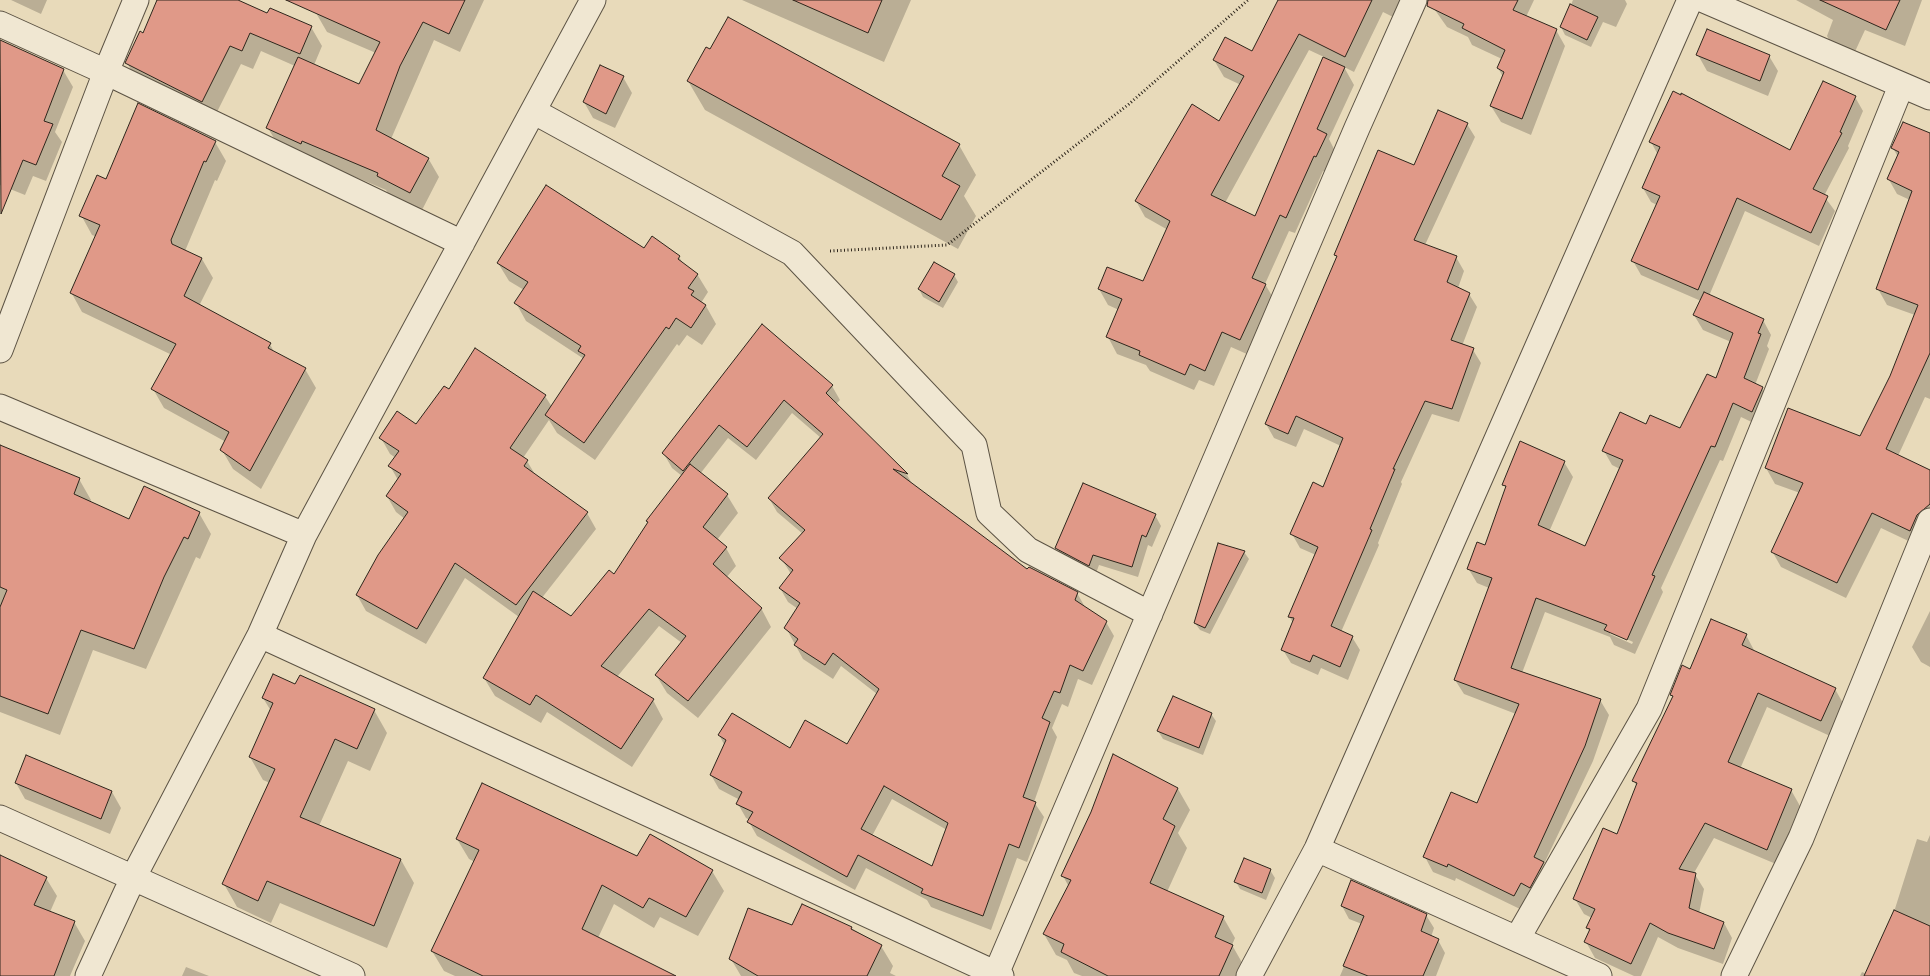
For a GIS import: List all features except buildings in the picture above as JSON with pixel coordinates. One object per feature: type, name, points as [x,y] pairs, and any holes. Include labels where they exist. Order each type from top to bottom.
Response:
[{"type":"street","points":[[0,350],[106,72],[136,0]]},
{"type":"street","points":[[88,976],[133,878],[260,635],[304,535],[593,0]]},
{"type":"street","points":[[260,635],[999,975],[1150,614],[1357,128],[1414,0]]},
{"type":"street","points":[[1249,976],[1317,849],[1690,0]]},
{"type":"street","points":[[1704,0],[1930,97]]},
{"type":"street","points":[[0,24],[106,72],[462,243]]},
{"type":"street","points":[[1517,939],[1649,709],[1901,86]]},
{"type":"street","points":[[532,111],[792,253],[974,445],[989,513],[1028,550],[1150,614]]},
{"type":"street","points":[[0,407],[304,535]]},
{"type":"street","points":[[1734,976],[1801,838],[1930,521]]},
{"type":"street","points":[[0,818],[352,976]]},
{"type":"street","points":[[1317,849],[1599,976]]},
{"type":"path","points":[[792,253],[947,245],[1129,104],[1248,0]]}]
